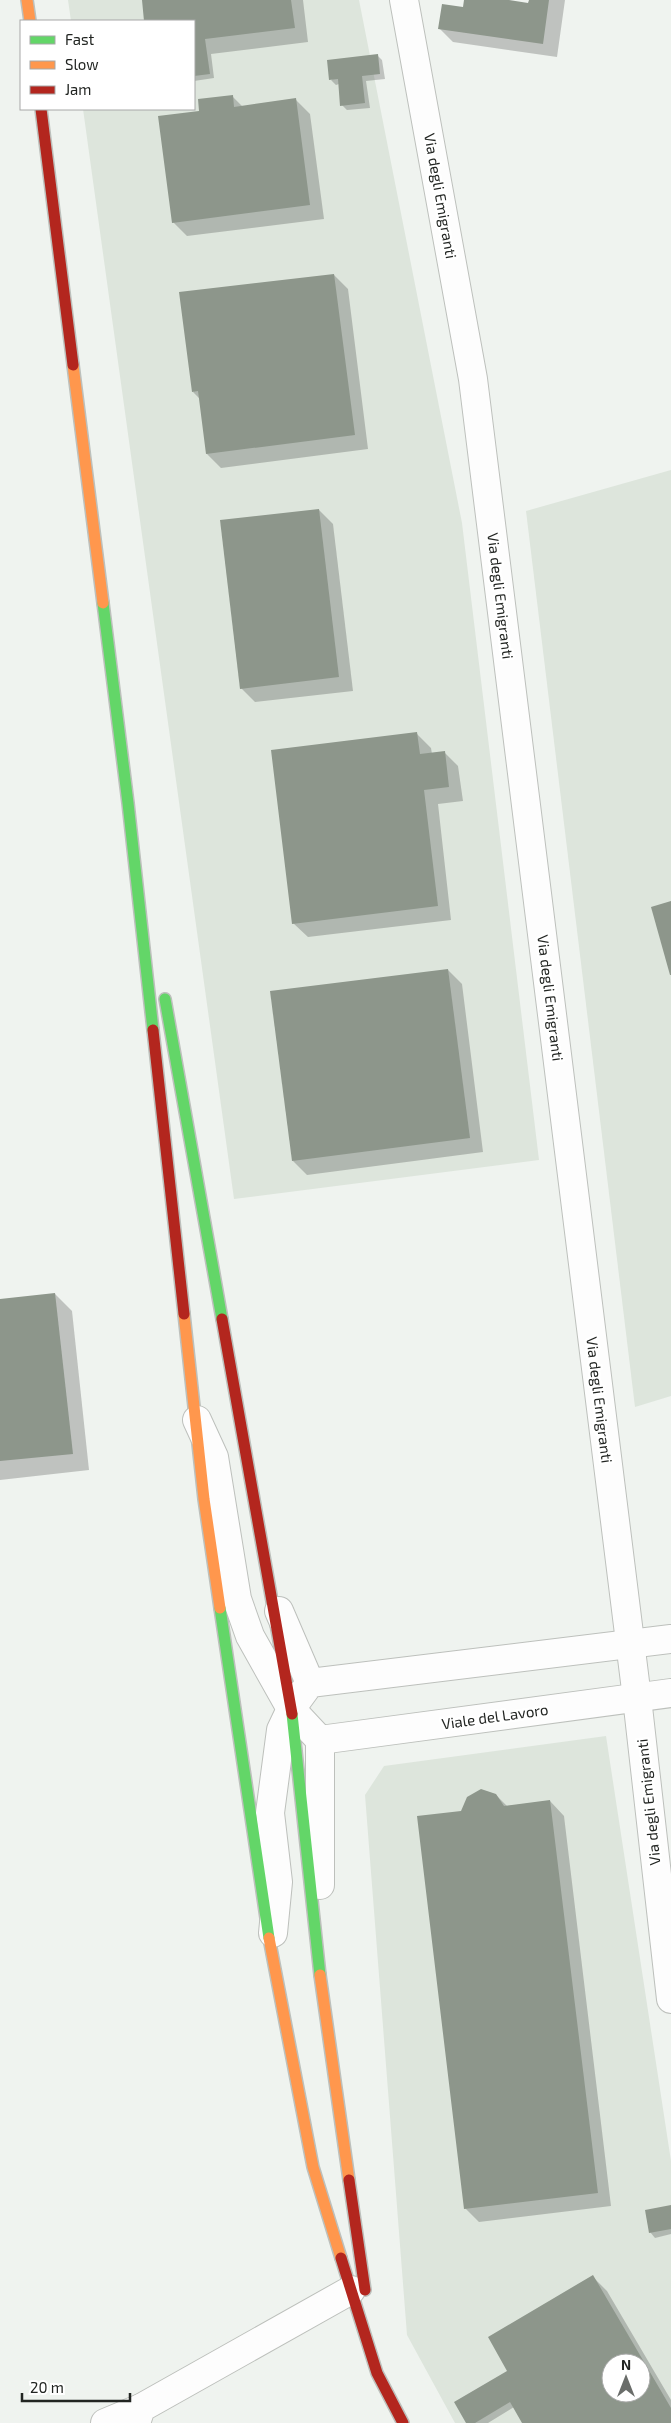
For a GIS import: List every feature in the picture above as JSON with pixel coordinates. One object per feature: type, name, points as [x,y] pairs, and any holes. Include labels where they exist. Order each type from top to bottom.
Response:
[{"type":"main road","points":[[27,0],[30,20]]},
{"type":"main road","points":[[41,110],[128,803],[204,1500],[271,1948],[313,2167],[377,2373],[402,2423]]},
{"type":"main road","points":[[128,803],[157,957]]},
{"type":"main road","points":[[163,986],[291,1709],[320,1975],[377,2373]]},
{"type":"street","name":"Via degli Emigranti","points":[[404,0],[473,379],[637,1698],[671,1999]]},
{"type":"street","points":[[195,1417],[214,1456],[237,1599],[250,1636],[291,1709],[320,1740],[320,1975]]},
{"type":"street","points":[[272,1596],[310,1684]]},
{"type":"street","points":[[271,1948],[278,1882],[270,1813],[281,1730],[291,1709],[310,1684],[671,1639]]},
{"type":"street","name":"Viale del Lavoro","points":[[320,1740],[671,1693]]},
{"type":"street","points":[[105,2423],[139,2415],[351,2290]]},
{"type":"shaded area","points":[[68,0],[359,0],[462,523],[539,1160],[234,1199],[83,110],[195,110],[195,20],[71,20]]},
{"type":"shaded area","points":[[671,470],[671,1396],[635,1407],[526,511]]},
{"type":"shaded area","points":[[606,1736],[671,2161],[671,2423],[455,2423],[407,2335],[365,1795],[384,1766]]},
{"type":"building","points":[[142,0],[291,0],[295,28],[205,39],[210,74],[195,76],[195,20],[144,20]]},
{"type":"building","points":[[464,0],[509,0],[528,3],[529,0],[549,0],[543,44],[438,29],[442,4],[463,7]]},
{"type":"building","points":[[378,54],[380,74],[362,76],[365,103],[340,106],[338,79],[329,80],[327,60]]},
{"type":"building","points":[[233,95],[234,107],[296,98],[310,205],[172,223],[158,116],[199,111],[198,99]]},
{"type":"building","points":[[334,274],[355,435],[206,454],[198,391],[192,392],[179,292]]},
{"type":"building","points":[[319,509],[339,677],[240,689],[220,520]]},
{"type":"building","points":[[417,732],[420,754],[445,751],[449,787],[424,790],[438,906],[292,924],[271,750]]},
{"type":"building","points":[[671,901],[671,975],[670,975],[651,907]]},
{"type":"building","points":[[448,969],[470,1138],[292,1161],[270,991]]},
{"type":"building","points":[[55,1293],[73,1454],[0,1461],[0,1299]]},
{"type":"building","points":[[481,1789],[496,1794],[504,1806],[550,1800],[598,2193],[464,2209],[417,1816],[461,1811],[467,1797]]},
{"type":"building","points":[[671,2205],[671,2229],[649,2233],[645,2210]]},
{"type":"building","points":[[593,2275],[639,2353],[601,2353],[601,2403],[651,2403],[651,2374],[671,2408],[671,2423],[522,2423],[510,2402],[475,2423],[466,2423],[454,2402],[507,2371],[488,2337]]},
{"type":"traffic: fast","points":[[103,603],[128,803],[153,1030]]},
{"type":"traffic: fast","points":[[165,999],[222,1319]]},
{"type":"traffic: fast","points":[[220,1608],[269,1938]]},
{"type":"traffic: fast","points":[[292,1714],[320,1975]]},
{"type":"traffic: slow","points":[[27,0],[30,20]]},
{"type":"traffic: slow","points":[[73,365],[103,603]]},
{"type":"traffic: slow","points":[[184,1314],[204,1499],[220,1608]]},
{"type":"traffic: slow","points":[[269,1938],[313,2167],[341,2258]]},
{"type":"traffic: slow","points":[[320,1975],[349,2180]]},
{"type":"traffic: jam","points":[[41,110],[73,365]]},
{"type":"traffic: jam","points":[[153,1030],[184,1314]]},
{"type":"traffic: jam","points":[[222,1319],[292,1714]]},
{"type":"traffic: jam","points":[[349,2180],[365,2290]]},
{"type":"traffic: jam","points":[[341,2258],[377,2373],[403,2423]]}]
